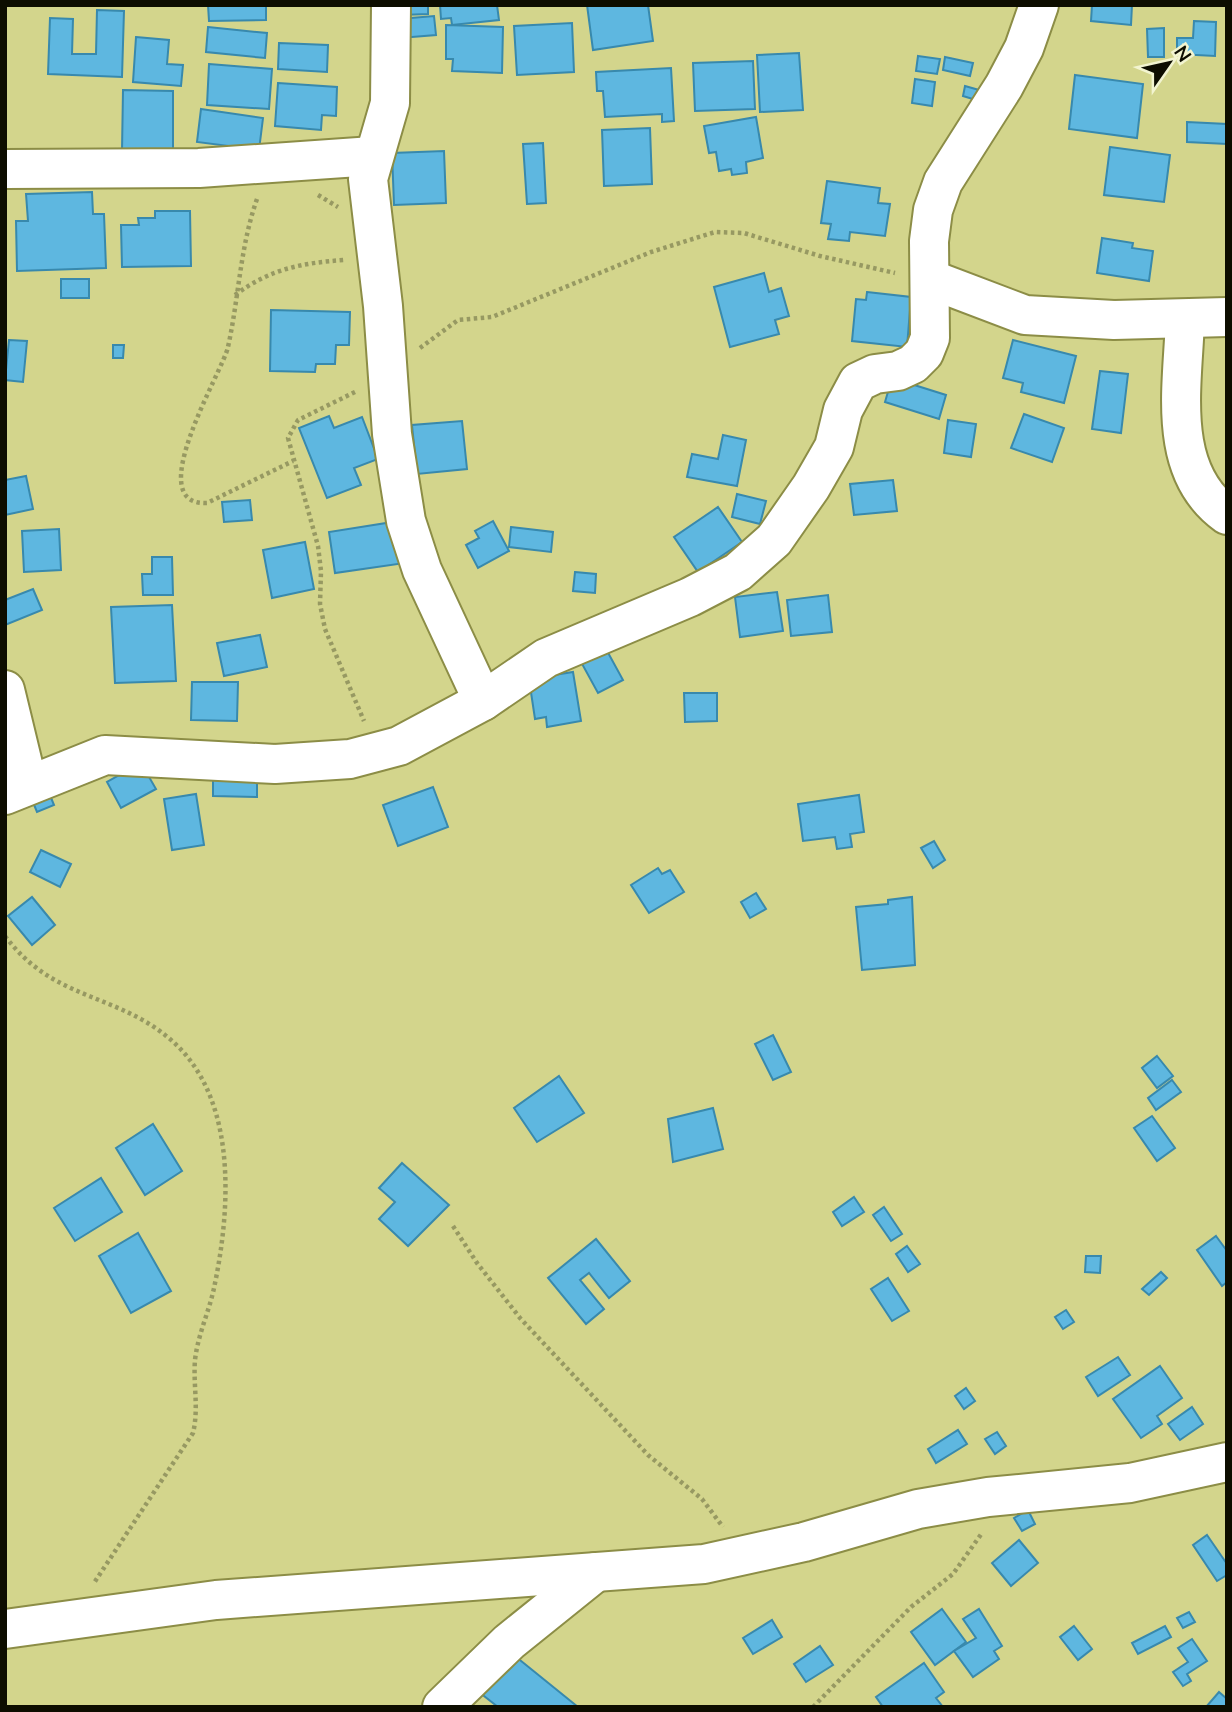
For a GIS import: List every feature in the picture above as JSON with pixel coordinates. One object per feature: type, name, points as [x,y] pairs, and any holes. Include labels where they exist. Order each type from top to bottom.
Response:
[{"type":"street","points":[[391,5],[390,103],[368,179],[392,434],[406,521],[422,570],[483,701]]},
{"type":"street","points":[[5,690],[16,790],[105,755],[275,764],[350,759],[400,746],[483,701],[546,658],[690,597],[738,572],[774,540],[834,447],[843,410],[858,382],[875,374],[898,371],[914,364],[924,353],[930,338],[933,211],[943,182],[1004,86],[1024,48],[1040,5]]},
{"type":"street","points":[[5,170],[268,165],[373,156]]},
{"type":"street","points":[[930,279],[1025,315],[1066,320],[1227,317]]},
{"type":"street","points":[[1185,319],[1184,451],[1195,482],[1227,515]]},
{"type":"street","points":[[5,1629],[216,1600],[704,1563],[744,1556],[918,1509],[988,1497],[1130,1483],[1227,1462]]},
{"type":"street","points":[[442,1707],[509,1642],[596,1572]]},
{"type":"path","points":[[268,165],[252,212],[235,296],[228,349],[185,449],[182,484],[187,497],[197,504],[207,503],[293,461]]},
{"type":"path","points":[[378,752],[325,628],[320,604],[321,571],[318,547],[288,438],[298,421],[341,400],[388,371],[458,320],[492,317],[651,252],[715,232],[744,233],[833,259],[930,279]]},
{"type":"path","points":[[235,296],[257,279],[295,264],[376,258]]},
{"type":"path","points":[[5,936],[22,957],[42,973],[166,1035],[193,1067],[211,1101],[221,1132],[226,1172],[221,1251],[195,1361],[197,1419],[193,1433],[71,1620]]},
{"type":"path","points":[[453,1226],[477,1263],[520,1318],[648,1455],[702,1499],[744,1556]]},
{"type":"path","points":[[813,1707],[911,1607],[953,1574],[985,1527],[988,1497]]},
{"type":"building","points":[[208,5],[266,5],[266,20],[209,21]]},
{"type":"building","points":[[400,5],[428,5],[428,14],[401,15]]},
{"type":"building","points":[[440,5],[497,5],[499,20],[452,25],[451,18],[441,19]]},
{"type":"building","points":[[587,5],[648,5],[653,41],[593,50]]},
{"type":"building","points":[[1092,5],[1132,5],[1131,25],[1091,21]]},
{"type":"building","points":[[97,10],[124,11],[122,77],[48,74],[50,18],[73,19],[72,54],[96,54]]},
{"type":"building","points":[[434,16],[436,35],[400,38],[399,19]]},
{"type":"building","points":[[1194,21],[1216,22],[1215,56],[1177,54],[1177,38],[1193,38]]},
{"type":"building","points":[[572,23],[574,72],[517,75],[514,26]]},
{"type":"building","points":[[446,25],[503,27],[502,73],[452,71],[453,59],[446,59]]},
{"type":"building","points":[[208,27],[267,33],[265,58],[206,52]]},
{"type":"building","points":[[1164,28],[1164,57],[1148,57],[1147,29]]},
{"type":"building","points":[[136,37],[169,40],[167,64],[183,65],[181,86],[133,82]]},
{"type":"building","points":[[279,43],[328,45],[327,72],[278,69]]},
{"type":"building","points":[[799,53],[803,110],[760,112],[757,55]]},
{"type":"building","points":[[918,56],[940,59],[937,74],[916,71]]},
{"type":"building","points":[[945,57],[973,63],[970,76],[943,70]]},
{"type":"building","points":[[753,61],[755,109],[695,111],[693,63]]},
{"type":"building","points":[[209,64],[272,69],[269,109],[207,105]]},
{"type":"building","points":[[671,68],[674,121],[662,122],[662,114],[605,117],[603,91],[597,91],[596,72]]},
{"type":"building","points":[[1075,75],[1143,84],[1137,138],[1069,129]]},
{"type":"building","points":[[915,79],[935,82],[932,106],[912,103]]},
{"type":"building","points":[[278,83],[337,87],[336,116],[322,115],[321,130],[275,126]]},
{"type":"building","points":[[965,86],[979,90],[976,100],[963,96]]},
{"type":"building","points":[[123,90],[173,91],[173,151],[122,151]]},
{"type":"building","points":[[201,109],[263,118],[259,150],[197,142]]},
{"type":"building","points":[[756,117],[763,158],[746,162],[747,173],[732,175],[731,169],[719,171],[716,152],[709,153],[704,126]]},
{"type":"building","points":[[1187,122],[1227,124],[1227,144],[1187,142]]},
{"type":"building","points":[[650,128],[652,184],[604,186],[602,130]]},
{"type":"building","points":[[543,143],[546,203],[527,204],[523,144]]},
{"type":"building","points":[[1110,147],[1170,155],[1164,202],[1104,195]]},
{"type":"building","points":[[444,151],[446,203],[394,205],[392,153]]},
{"type":"building","points":[[827,181],[880,188],[878,203],[890,204],[885,236],[850,232],[849,241],[828,239],[831,224],[821,223]]},
{"type":"building","points":[[92,192],[93,214],[104,214],[106,268],[17,271],[16,221],[28,221],[26,194]]},
{"type":"building","points":[[155,211],[190,211],[191,266],[122,267],[121,225],[139,225],[138,218],[155,218]]},
{"type":"building","points":[[1102,238],[1133,243],[1132,248],[1153,251],[1149,281],[1097,273]]},
{"type":"building","points":[[764,273],[769,292],[781,288],[789,316],[775,320],[779,334],[730,347],[714,287]]},
{"type":"building","points":[[61,279],[89,279],[89,298],[61,298]]},
{"type":"building","points":[[867,292],[911,297],[907,347],[852,341],[856,299],[866,300]]},
{"type":"building","points":[[271,310],[350,312],[349,345],[336,345],[335,364],[316,364],[315,372],[270,371]]},
{"type":"building","points":[[9,340],[27,341],[23,382],[5,380]]},
{"type":"building","points":[[1013,340],[1076,356],[1064,403],[1021,392],[1023,383],[1003,378]]},
{"type":"building","points":[[113,345],[124,345],[123,358],[113,358]]},
{"type":"building","points":[[1100,371],[1128,374],[1121,433],[1092,429]]},
{"type":"building","points":[[892,378],[946,395],[939,419],[885,402]]},
{"type":"building","points":[[1024,414],[1064,428],[1052,462],[1011,448]]},
{"type":"building","points":[[329,416],[334,428],[362,417],[378,459],[354,468],[361,485],[327,498],[299,428]]},
{"type":"building","points":[[948,420],[976,424],[971,457],[944,453]]},
{"type":"building","points":[[462,421],[467,469],[417,474],[412,425]]},
{"type":"building","points":[[723,435],[746,440],[737,486],[687,477],[692,454],[718,459]]},
{"type":"building","points":[[26,476],[33,509],[5,515],[5,480]]},
{"type":"building","points":[[893,480],[897,511],[854,515],[850,484]]},
{"type":"building","points":[[737,494],[766,501],[760,524],[732,517]]},
{"type":"building","points":[[250,500],[252,520],[224,522],[222,502]]},
{"type":"building","points":[[718,507],[742,542],[698,572],[674,537]]},
{"type":"building","points":[[399,521],[405,563],[335,573],[329,532]]},
{"type":"building","points":[[493,521],[509,551],[478,568],[466,545],[479,538],[475,531]]},
{"type":"building","points":[[511,527],[553,532],[551,552],[509,547]]},
{"type":"building","points":[[59,529],[61,570],[24,572],[22,531]]},
{"type":"building","points":[[305,542],[314,589],[272,598],[263,550]]},
{"type":"building","points":[[152,557],[172,557],[173,595],[143,595],[142,574],[152,574]]},
{"type":"building","points":[[575,572],[596,574],[595,593],[573,591]]},
{"type":"building","points":[[33,589],[42,610],[5,625],[5,600]]},
{"type":"building","points":[[777,592],[783,631],[740,637],[735,597]]},
{"type":"building","points":[[828,595],[832,632],[791,636],[787,600]]},
{"type":"building","points":[[172,605],[176,681],[115,683],[111,607]]},
{"type":"building","points":[[260,635],[267,667],[224,676],[217,643]]},
{"type":"building","points":[[606,649],[623,680],[598,693],[581,662]]},
{"type":"building","points":[[573,672],[581,721],[547,727],[546,717],[535,719],[529,679]]},
{"type":"building","points":[[192,682],[238,682],[237,721],[191,720]]},
{"type":"building","points":[[684,693],[717,693],[717,721],[685,722]]},
{"type":"building","points":[[141,763],[156,789],[121,808],[107,782]]},
{"type":"building","points":[[213,772],[257,772],[257,797],[213,796]]},
{"type":"building","points":[[433,787],[448,827],[398,846],[383,805]]},
{"type":"building","points":[[47,788],[54,805],[37,812],[30,795]]},
{"type":"building","points":[[196,794],[204,845],[172,850],[164,799]]},
{"type":"building","points":[[859,795],[864,832],[850,834],[852,847],[837,849],[835,837],[803,841],[798,804]]},
{"type":"building","points":[[934,841],[945,860],[933,868],[921,848]]},
{"type":"building","points":[[41,850],[71,864],[60,887],[30,872]]},
{"type":"building","points":[[658,868],[662,874],[670,870],[684,892],[649,913],[631,885]]},
{"type":"building","points":[[756,893],[766,909],[750,918],[741,902]]},
{"type":"building","points":[[32,897],[55,925],[32,945],[8,916]]},
{"type":"building","points":[[912,897],[915,965],[862,970],[856,907],[888,904],[888,900]]},
{"type":"building","points":[[773,1035],[791,1072],[773,1080],[755,1044]]},
{"type":"building","points":[[1157,1056],[1173,1076],[1157,1088],[1142,1068]]},
{"type":"building","points":[[559,1076],[584,1113],[537,1142],[514,1108]]},
{"type":"building","points":[[1172,1080],[1181,1092],[1156,1110],[1148,1098]]},
{"type":"building","points":[[713,1108],[723,1149],[673,1162],[668,1119]]},
{"type":"building","points":[[1152,1116],[1175,1148],[1157,1161],[1134,1128]]},
{"type":"building","points":[[153,1124],[182,1171],[145,1195],[116,1148]]},
{"type":"building","points":[[402,1163],[449,1205],[408,1246],[379,1219],[395,1202],[379,1188]]},
{"type":"building","points":[[101,1178],[122,1212],[75,1241],[54,1208]]},
{"type":"building","points":[[854,1197],[864,1212],[842,1226],[833,1212]]},
{"type":"building","points":[[884,1207],[902,1234],[891,1241],[873,1215]]},
{"type":"building","points":[[138,1233],[171,1291],[131,1313],[99,1256]]},
{"type":"building","points":[[1216,1236],[1227,1251],[1227,1282],[1222,1286],[1197,1250]]},
{"type":"building","points":[[596,1239],[630,1281],[609,1298],[589,1273],[580,1280],[604,1309],[586,1324],[548,1278]]},
{"type":"building","points":[[907,1246],[920,1264],[908,1272],[896,1254]]},
{"type":"building","points":[[1086,1256],[1101,1256],[1100,1273],[1085,1272]]},
{"type":"building","points":[[1161,1272],[1167,1278],[1149,1295],[1142,1289]]},
{"type":"building","points":[[888,1278],[909,1311],[892,1321],[871,1289]]},
{"type":"building","points":[[1066,1310],[1074,1322],[1063,1329],[1055,1317]]},
{"type":"building","points":[[1118,1357],[1130,1375],[1098,1396],[1086,1377]]},
{"type":"building","points":[[1160,1366],[1182,1398],[1157,1416],[1162,1424],[1141,1438],[1113,1399]]},
{"type":"building","points":[[966,1388],[975,1401],[964,1409],[955,1396]]},
{"type":"building","points":[[1192,1407],[1203,1424],[1180,1440],[1168,1424]]},
{"type":"building","points":[[958,1430],[967,1444],[936,1463],[928,1449]]},
{"type":"building","points":[[997,1432],[1006,1446],[995,1454],[985,1439]]},
{"type":"building","points":[[1028,1510],[1035,1524],[1022,1531],[1014,1518]]},
{"type":"building","points":[[1207,1535],[1227,1564],[1227,1575],[1217,1581],[1193,1545]]},
{"type":"building","points":[[1019,1540],[1038,1563],[1011,1586],[992,1563]]},
{"type":"building","points":[[942,1609],[966,1642],[935,1665],[911,1632]]},
{"type":"building","points":[[979,1609],[1002,1646],[994,1651],[999,1659],[973,1677],[954,1651],[976,1638],[963,1619]]},
{"type":"building","points":[[1189,1612],[1195,1622],[1183,1628],[1177,1618]]},
{"type":"building","points":[[772,1620],[782,1637],[753,1654],[743,1638]]},
{"type":"building","points":[[1074,1626],[1092,1649],[1078,1660],[1060,1637]]},
{"type":"building","points":[[1165,1626],[1171,1637],[1138,1654],[1132,1643]]},
{"type":"building","points":[[1192,1639],[1207,1661],[1187,1674],[1191,1681],[1183,1686],[1173,1672],[1188,1662],[1178,1648]]},
{"type":"building","points":[[820,1646],[833,1665],[806,1682],[794,1664]]},
{"type":"building","points":[[510,1652],[578,1707],[498,1707],[479,1692]]},
{"type":"building","points":[[924,1663],[944,1692],[936,1698],[943,1707],[883,1707],[876,1697]]},
{"type":"building","points":[[1219,1692],[1227,1699],[1227,1707],[1206,1707]]}]
